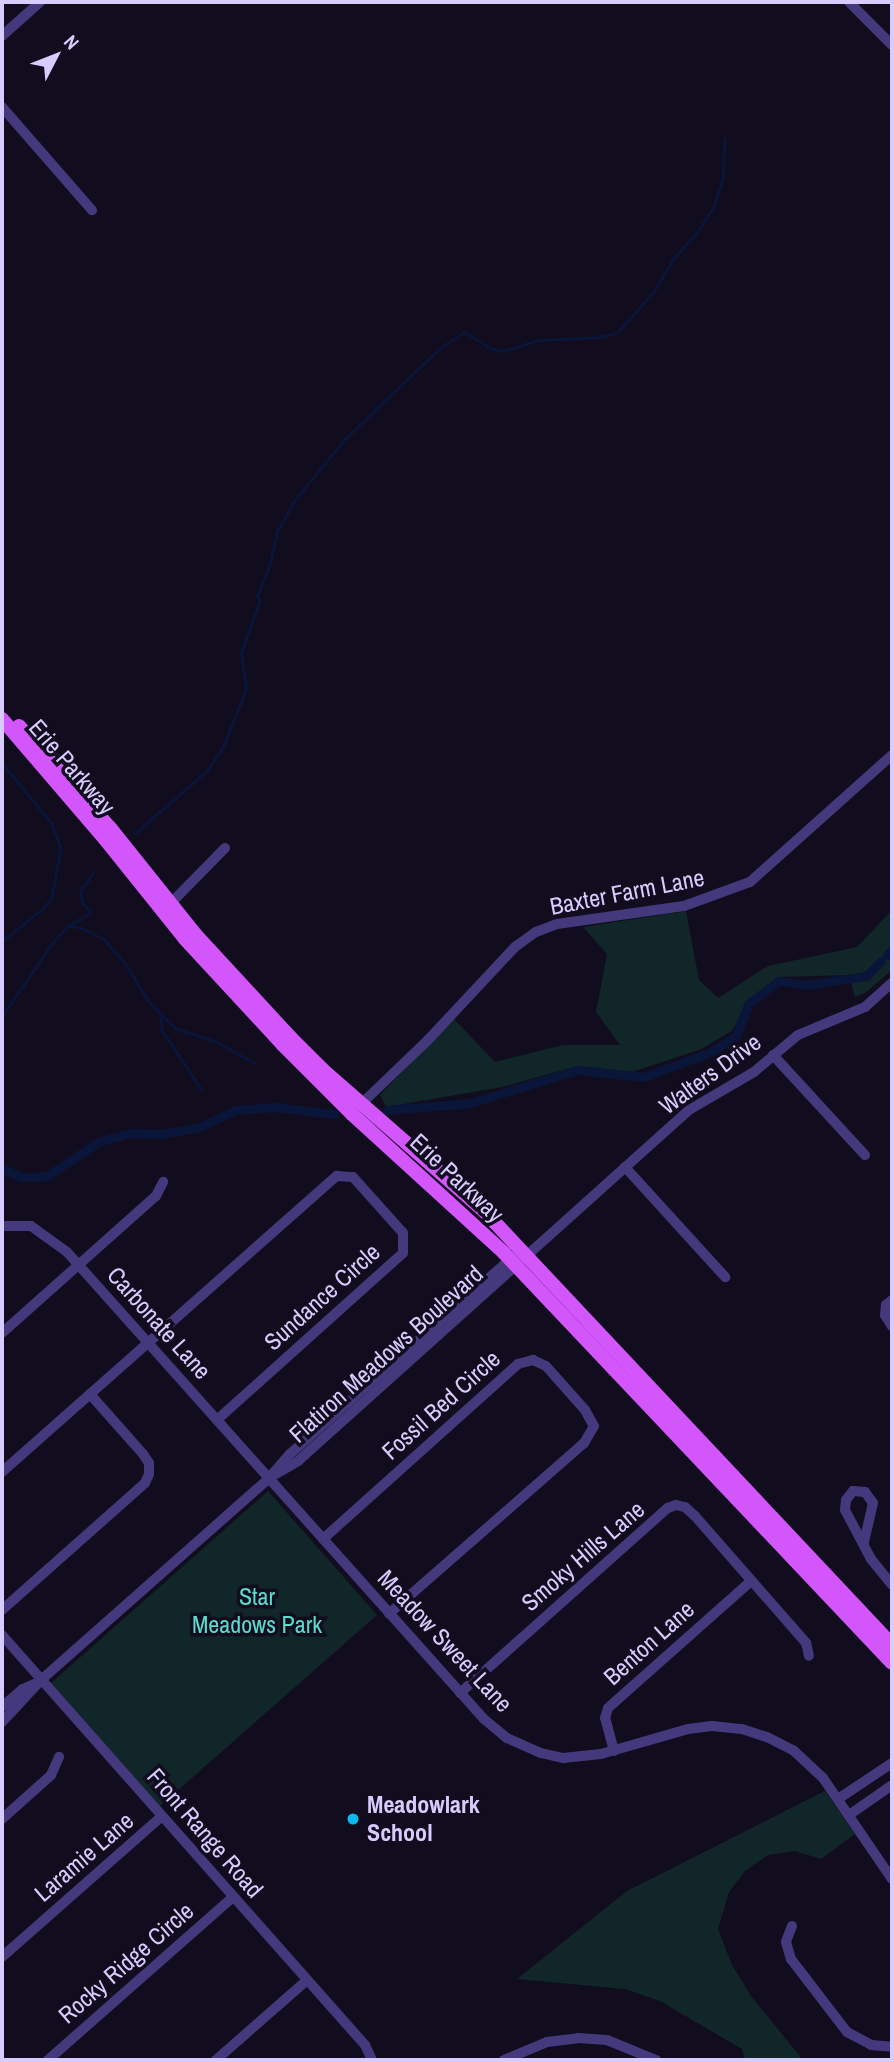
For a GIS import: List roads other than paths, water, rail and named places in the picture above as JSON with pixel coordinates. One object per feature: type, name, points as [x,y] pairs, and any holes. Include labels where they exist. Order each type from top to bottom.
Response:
[{"type":"main road","name":"Erie Parkway","points":[[2,712],[11,717],[111,829],[210,950],[356,1109]]},
{"type":"main road","name":"Erie Parkway","points":[[2,719],[105,838],[209,966],[356,1109],[485,1212],[521,1256],[892,1663]]},
{"type":"main road","name":"Erie Parkway","points":[[521,1256],[892,1645]]},
{"type":"street","points":[[2,36],[40,2]]},
{"type":"street","points":[[849,2],[892,45]]},
{"type":"street","points":[[2,107],[92,210]]},
{"type":"street","name":"Baxter Farm Lane","points":[[356,1109],[428,1041],[515,947],[536,932],[557,924],[684,906],[750,882],[892,755]]},
{"type":"street","points":[[171,903],[225,848]]},
{"type":"street","name":"Walters Drive","points":[[521,1256],[689,1110],[754,1072],[798,1035],[865,1007],[892,983]]},
{"type":"street","points":[[774,1055],[864,1155]]},
{"type":"street","points":[[625,1167],[725,1277]]},
{"type":"street","name":"Sundance Circle","points":[[148,1342],[337,1176],[353,1177],[362,1186],[403,1233],[403,1253],[217,1420]]},
{"type":"street","points":[[2,1333],[156,1196],[163,1182]]},
{"type":"street","name":"Carbonate Lane","points":[[2,1226],[32,1226],[52,1238],[79,1264],[269,1478]]},
{"type":"street","name":"Flatiron Meadows Boulevard","points":[[2,1722],[41,1680],[269,1478],[298,1461],[521,1256]]},
{"type":"street","points":[[892,1300],[886,1305],[885,1314],[892,1326]]},
{"type":"street","points":[[2,1472],[148,1342]]},
{"type":"street","name":"Fossil Bed Circle","points":[[323,1539],[518,1364],[534,1360],[546,1366],[585,1410],[594,1426],[584,1443],[390,1614]]},
{"type":"street","points":[[2,1610],[145,1483],[149,1474],[149,1463],[143,1454],[90,1394]]},
{"type":"street","name":"Meadow Sweet Lane","points":[[269,1478],[460,1693],[484,1719],[507,1738],[531,1749],[563,1758],[614,1751],[688,1729],[712,1726],[742,1728],[793,1750],[823,1778],[892,1879]]},
{"type":"street","name":"Smoky Hills Lane","points":[[460,1693],[668,1508],[676,1505],[685,1507],[695,1516],[806,1643],[809,1656]]},
{"type":"street","points":[[864,1542],[871,1559],[892,1585]]},
{"type":"street","name":"Benton Lane","points":[[614,1751],[605,1718],[608,1708],[751,1581]]},
{"type":"street","name":"Front Range Road","points":[[2,1635],[365,2045],[372,2060]]},
{"type":"street","name":"Flatiron Meadows Boulevard","points":[[2,1707],[23,1689],[41,1680]]},
{"type":"street","points":[[2,1819],[51,1775],[59,1757]]},
{"type":"street","points":[[838,1799],[892,1763]]},
{"type":"street","points":[[849,1815],[892,1784]]},
{"type":"street","name":"Laramie Lane","points":[[2,1957],[162,1816]]},
{"type":"street","name":"Rocky Ridge Circle","points":[[48,2060],[233,1897]]},
{"type":"street","points":[[792,1926],[786,1942],[791,1959],[847,2032],[871,2045],[892,2047]]},
{"type":"street","points":[[216,2060],[307,1980]]},
{"type":"street","points":[[504,2060],[547,2042],[578,2038],[607,2040],[656,2060]]},
{"type":"waterway","points":[[135,833],[208,770],[223,747],[246,689],[241,653],[260,600],[257,596],[270,564],[277,532],[294,501],[344,440],[440,348],[465,332],[491,348],[503,351],[539,340],[599,337],[617,333],[654,291],[674,258],[698,231],[714,206],[723,176],[724,139]]},
{"type":"waterway","points":[[2,763],[51,822],[61,848],[52,898],[44,908],[2,942]]},
{"type":"waterway","points":[[2,1016],[56,938],[68,926],[91,912],[82,903],[80,892],[93,873]]},
{"type":"waterway","points":[[68,926],[80,927],[105,940],[125,963],[150,1003],[175,1028],[217,1042],[255,1063]]},
{"type":"waterway","points":[[887,955],[892,949]]},
{"type":"waterway","points":[[387,1110],[470,1103],[577,1070],[644,1077],[711,1052],[736,1036],[748,1004],[779,981],[807,985],[866,976],[881,961]]},
{"type":"waterway","points":[[161,1018],[162,1030],[202,1090]]},
{"type":"waterway","points":[[2,1169],[22,1177],[47,1176],[98,1142],[130,1133],[159,1134],[198,1128],[235,1110],[276,1107],[335,1114]]},
{"type":"place","name":"Meadowlark School","points":[[353,1819]]},
{"type":"park label","name":"Star Meadows Park","points":[[257,1611]]}]
